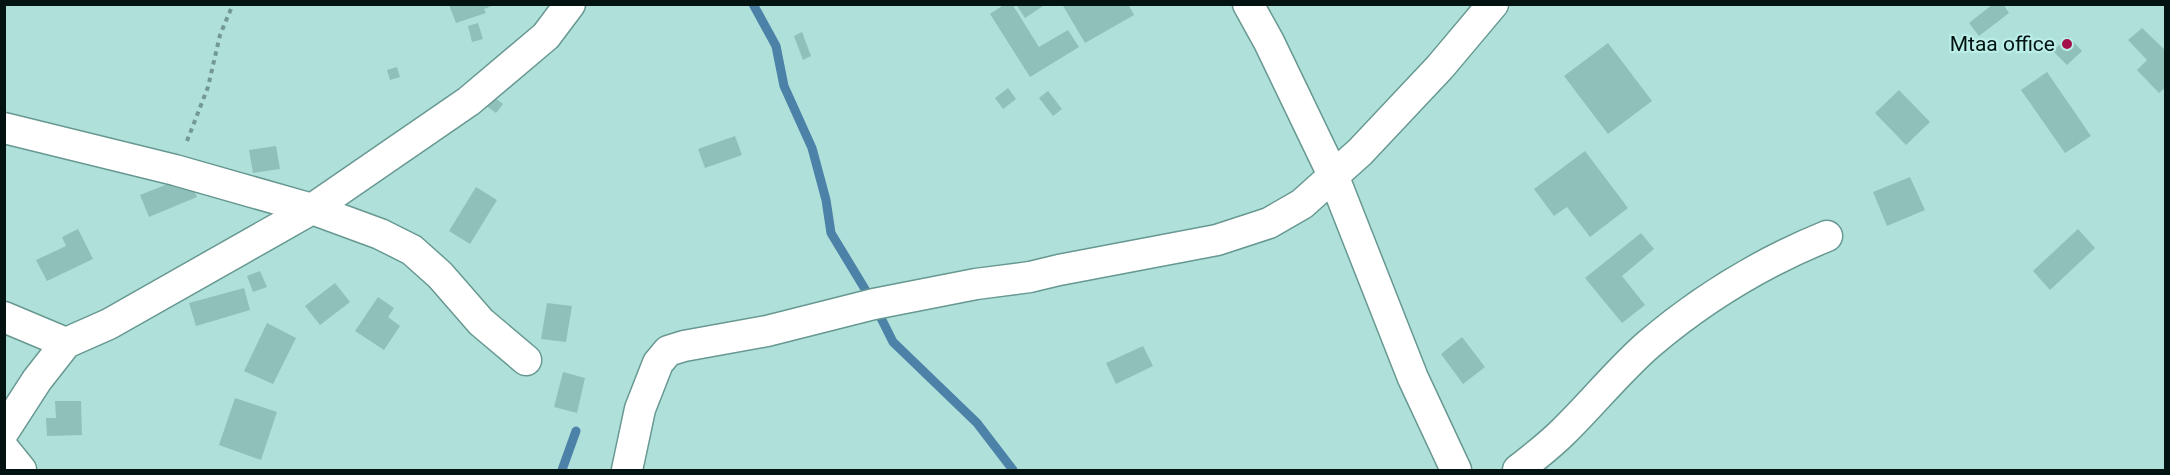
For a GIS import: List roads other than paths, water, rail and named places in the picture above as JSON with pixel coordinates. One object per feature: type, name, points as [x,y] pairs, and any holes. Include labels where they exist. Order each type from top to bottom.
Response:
[{"type":"street","points":[[4,431],[37,380],[66,343],[109,324],[312,209],[469,101],[546,36],[570,4]]},
{"type":"street","points":[[1248,4],[1269,42],[1333,175],[1413,378],[1456,471]]},
{"type":"street","points":[[627,471],[640,409],[658,363],[668,351],[767,331],[874,304],[976,284],[1030,277],[1217,240],[1269,223],[1302,204],[1392,121],[1456,50],[1493,4]]},
{"type":"street","points":[[4,128],[175,170],[312,209],[380,234],[412,250],[440,275],[481,322],[526,360]]},
{"type":"street","points":[[1518,471],[1562,433],[1647,346],[1684,315],[1752,272],[1796,248],[1827,236]]},
{"type":"street","points":[[4,317],[66,343]]},
{"type":"street","points":[[4,449],[21,471]]},
{"type":"waterway","points":[[753,4],[776,46],[784,86],[812,148],[826,200],[831,233],[874,304],[893,342],[977,423],[1013,470]]},
{"type":"waterway","points":[[562,470],[576,431]]},
{"type":"place","name":"Mtaa office","points":[[2067,44]]}]
